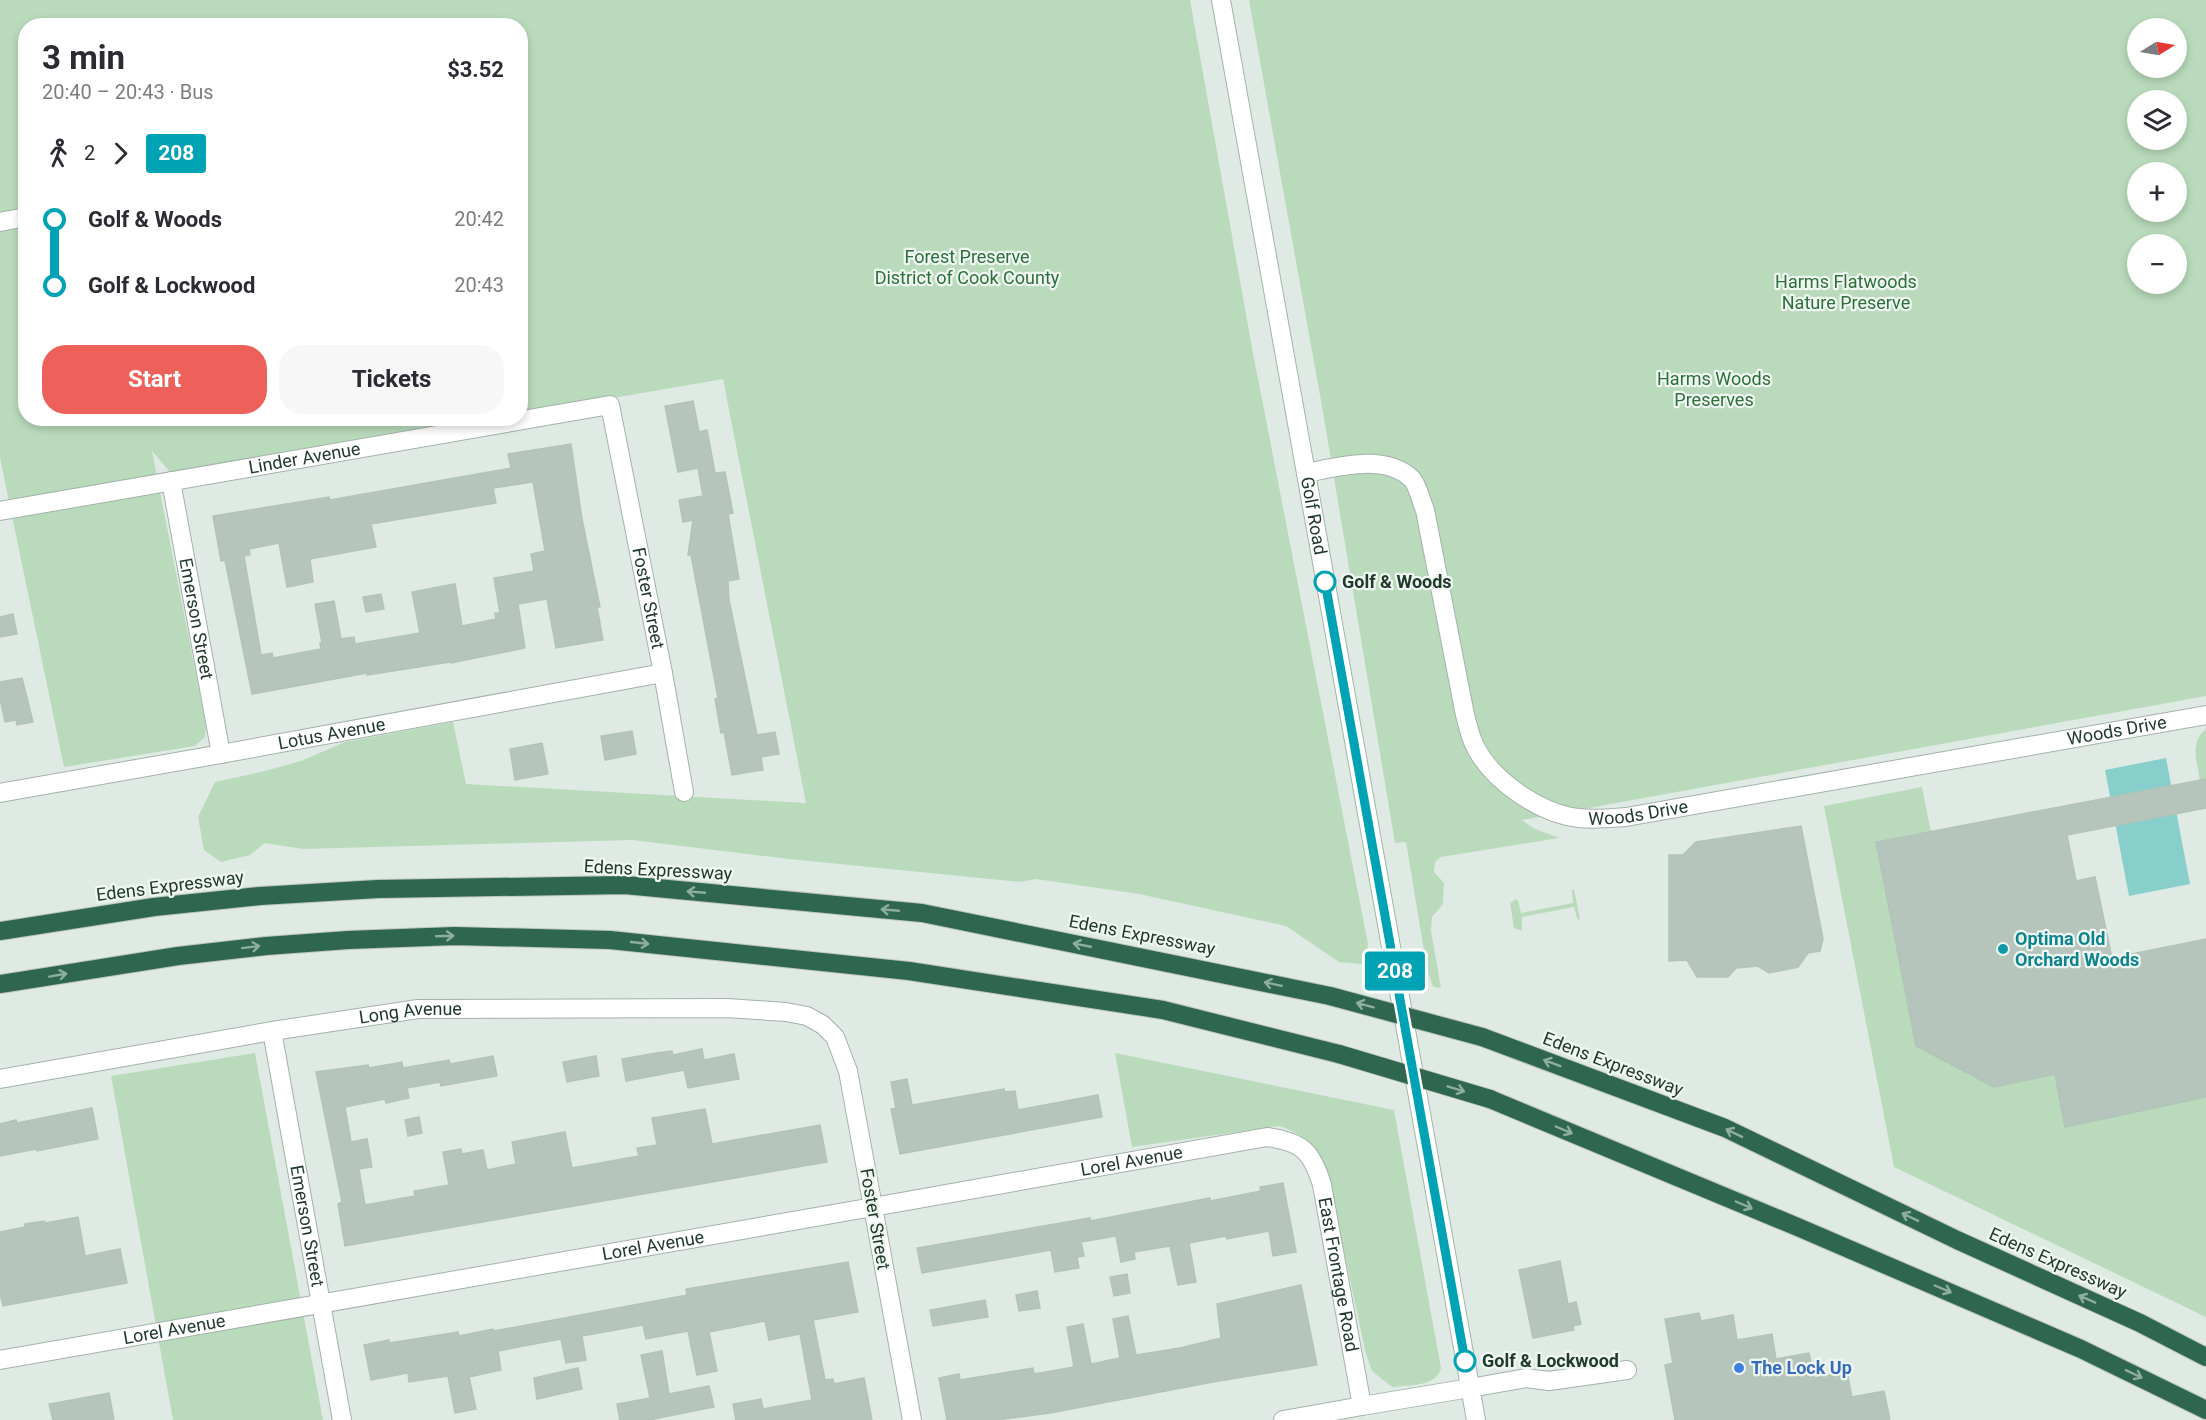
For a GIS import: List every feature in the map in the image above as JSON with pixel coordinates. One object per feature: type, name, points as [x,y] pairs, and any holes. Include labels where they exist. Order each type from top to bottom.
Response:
[{"type":"highway","name":"Edens Expressway","points":[[0,932],[154,907],[260,896],[378,889],[625,885],[922,913],[1330,996],[1482,1036],[1725,1128],[1957,1240],[2140,1323],[2206,1357]]},
{"type":"highway","points":[[0,984],[178,956],[324,941],[455,936],[610,940],[909,971],[1163,1010],[1340,1054],[1490,1099],[2082,1349],[2206,1410]]},
{"type":"street","name":"Golf Road","points":[[1221,0],[1476,1420]]},
{"type":"street","points":[[0,222],[18,219]]},
{"type":"street","name":"Linder Avenue","points":[[528,419],[610,405]]},
{"type":"street","name":"Foster Street","points":[[610,405],[684,792]]},
{"type":"street","name":"Linder Avenue","points":[[0,511],[489,426]]},
{"type":"street","name":"Woods Drive","points":[[1306,473],[1338,466],[1369,464],[1396,469],[1413,481],[1425,510],[1465,715],[1475,747],[1489,768],[1503,783],[1544,807],[1563,815],[1580,819],[1626,818],[2206,715]]},
{"type":"street","name":"Emerson Street","points":[[171,481],[221,754]]},
{"type":"street","name":"Lotus Avenue","points":[[0,793],[663,673]]},
{"type":"street","name":"Long Avenue","points":[[0,1079],[272,1031],[430,1009],[727,1008],[786,1012],[807,1016],[823,1025]]},
{"type":"street","name":"Foster Street","points":[[823,1025],[835,1037],[848,1071],[912,1420]]},
{"type":"street","name":"Emerson Street","points":[[272,1031],[342,1420]]},
{"type":"street","name":"Lorel Avenue","points":[[0,1360],[1268,1137],[1287,1139],[1303,1148]]},
{"type":"street","name":"East Frontage Road","points":[[1303,1148],[1316,1165],[1322,1185],[1362,1406]]},
{"type":"street","points":[[1283,1420],[1526,1378],[1549,1381],[1627,1370]]},
{"type":"green space","name":"Forest Preserve District of Cook County","points":[[0,0],[1190,0],[1252,348],[1368,944],[1366,962],[1361,964],[1339,962],[1286,926],[1139,894],[1036,879],[1020,882],[789,859],[632,840],[303,849],[265,843],[250,855],[221,862],[204,850],[198,817],[215,782],[301,761],[345,742],[453,722],[466,784],[806,803],[723,379],[528,413],[528,18],[18,18],[18,426],[451,426],[170,472],[152,451],[206,725],[205,737],[195,746],[64,767],[0,458]]},
{"type":"green space","name":"Harms Woods Preserves","points":[[1249,0],[2206,0],[2206,696],[1522,820],[1533,828],[1559,838],[1441,857],[1435,862],[1434,872],[1444,883],[1443,904],[1432,917],[1431,931],[1441,988],[1433,987],[1427,969],[1406,842],[1395,843],[1323,412]]},
{"type":"green space","points":[[2206,729],[2206,779],[2200,780],[2196,746],[2197,740]]},
{"type":"green space","points":[[1922,787],[1931,832],[1876,843],[1916,1046],[1994,1087],[2055,1074],[2066,1126],[2206,1097],[2206,1317],[1894,1167],[1824,806]]},
{"type":"green space","points":[[1574,889],[1580,920],[1577,918],[1574,907],[1522,917],[1522,931],[1514,928],[1510,903],[1516,899],[1521,913],[1573,903],[1572,890]]},
{"type":"green space","points":[[255,1053],[323,1420],[173,1420],[111,1076]]},
{"type":"green space","points":[[1115,1053],[1394,1110],[1441,1368],[1434,1379],[1421,1384],[1392,1387],[1372,1371],[1366,1354],[1325,1164],[1311,1145],[1294,1132],[1279,1126],[1132,1147]]},
{"type":"water","points":[[2166,758],[2190,884],[2129,896],[2105,770]]},
{"type":"building","points":[[693,401],[699,432],[707,430],[715,473],[725,472],[733,513],[728,514],[739,579],[728,581],[729,600],[757,735],[775,732],[779,754],[761,757],[763,770],[732,775],[724,732],[721,733],[715,699],[718,698],[691,555],[688,555],[693,520],[683,522],[679,500],[703,496],[698,468],[678,472],[665,406]]},
{"type":"building","points":[[571,444],[582,519],[600,607],[597,607],[603,640],[556,648],[547,599],[518,604],[525,648],[451,663],[367,675],[367,673],[252,694],[225,560],[221,561],[213,516],[329,497],[330,500],[511,468],[508,454]],"holes":[[[533,482],[545,551],[531,554],[534,571],[494,578],[500,613],[495,613],[496,619],[462,626],[455,584],[412,592],[420,633],[355,644],[354,637],[341,639],[334,601],[315,604],[321,649],[273,658],[272,653],[261,655],[244,556],[250,555],[249,549],[279,543],[287,587],[313,582],[310,559],[376,547],[371,524],[496,503],[493,488]]]},
{"type":"building","points":[[381,594],[384,609],[366,612],[363,597]]},
{"type":"building","points":[[13,614],[17,634],[0,637],[0,617]]},
{"type":"building","points":[[22,678],[33,722],[17,725],[16,720],[5,722],[0,698],[0,682]]},
{"type":"building","points":[[632,731],[636,754],[605,760],[601,736]]},
{"type":"building","points":[[542,743],[548,774],[515,780],[510,749]]},
{"type":"building","name":"Optima Old Orchard Woods","points":[[2206,779],[2206,808],[2067,835],[2076,881],[2095,877],[2112,958],[2206,939],[2206,1097],[2065,1127],[2055,1074],[1994,1087],[1916,1046],[1876,842]]},
{"type":"building","points":[[1801,826],[1823,939],[1820,951],[1808,953],[1798,967],[1769,973],[1758,966],[1736,968],[1728,977],[1697,977],[1687,960],[1669,961],[1669,855],[1683,855],[1696,842]]},
{"type":"building","points":[[702,1049],[704,1060],[734,1054],[739,1079],[688,1088],[684,1070],[626,1081],[622,1059],[672,1051],[673,1055]]},
{"type":"building","points":[[493,1056],[497,1076],[441,1086],[440,1082],[407,1088],[409,1098],[386,1103],[385,1099],[345,1107],[351,1142],[367,1139],[372,1167],[359,1169],[365,1205],[415,1196],[414,1191],[449,1185],[443,1152],[461,1149],[462,1154],[483,1150],[487,1170],[516,1164],[512,1142],[565,1132],[572,1168],[639,1156],[637,1148],[657,1145],[652,1118],[705,1109],[712,1144],[820,1125],[827,1162],[345,1246],[338,1204],[342,1202],[316,1072],[368,1065],[369,1068],[402,1062],[403,1068],[449,1060],[450,1064]]},
{"type":"building","points":[[596,1056],[599,1076],[567,1082],[563,1062]]},
{"type":"building","points":[[907,1079],[912,1105],[1004,1089],[1005,1092],[1015,1091],[1018,1110],[1098,1095],[1102,1117],[900,1154],[891,1109],[896,1108],[891,1082]]},
{"type":"building","points":[[92,1108],[98,1139],[0,1156],[0,1124],[16,1120],[17,1123]]},
{"type":"building","points":[[419,1117],[422,1133],[408,1136],[405,1120]]},
{"type":"building","points":[[1283,1183],[1296,1252],[1273,1256],[1269,1231],[1189,1243],[1196,1282],[1178,1285],[1170,1246],[1134,1252],[1135,1259],[1121,1262],[1116,1236],[1081,1242],[1084,1256],[1077,1257],[1079,1268],[1055,1272],[1051,1250],[922,1273],[917,1248],[1090,1218],[1090,1221],[1210,1198],[1210,1201],[1261,1191],[1260,1187]]},
{"type":"building","points":[[78,1217],[85,1256],[120,1249],[127,1283],[3,1306],[0,1293],[0,1232],[25,1227],[25,1224]]},
{"type":"building","points":[[1560,1261],[1568,1304],[1576,1302],[1581,1324],[1573,1326],[1574,1330],[1533,1338],[1519,1270]]},
{"type":"building","points":[[848,1262],[858,1312],[813,1320],[825,1380],[833,1379],[834,1384],[864,1378],[872,1420],[736,1420],[733,1404],[761,1399],[763,1409],[812,1400],[800,1334],[769,1340],[765,1321],[709,1332],[717,1371],[697,1375],[688,1331],[646,1339],[643,1325],[582,1336],[586,1360],[566,1363],[561,1339],[498,1351],[501,1370],[469,1377],[476,1409],[455,1413],[448,1376],[409,1382],[408,1373],[371,1380],[364,1345],[458,1332],[459,1336],[493,1329],[494,1331],[687,1295],[686,1289]]},
{"type":"building","points":[[1127,1274],[1130,1293],[1114,1296],[1110,1277]]},
{"type":"building","points":[[1301,1285],[1317,1365],[1050,1413],[996,1420],[947,1420],[939,1378],[959,1374],[960,1380],[1033,1368],[1034,1374],[1074,1367],[1067,1327],[1083,1324],[1091,1364],[1120,1358],[1113,1319],[1128,1316],[1136,1355],[1180,1348],[1221,1338],[1217,1304]]},
{"type":"building","points":[[1037,1291],[1040,1308],[1019,1311],[1016,1295]]},
{"type":"building","points":[[985,1300],[988,1317],[933,1326],[930,1310]]},
{"type":"building","name":"The Lock Up","points":[[1699,1313],[1701,1321],[1733,1315],[1737,1340],[1772,1334],[1776,1359],[1809,1353],[1814,1378],[1847,1372],[1852,1397],[1884,1391],[1890,1420],[1675,1420],[1665,1365],[1673,1363],[1665,1319]]},
{"type":"building","points":[[662,1351],[669,1394],[709,1386],[714,1407],[649,1420],[620,1420],[617,1404],[650,1398],[641,1355]]},
{"type":"building","points":[[578,1368],[582,1389],[537,1399],[534,1378]]},
{"type":"building","points":[[109,1393],[114,1420],[53,1420],[49,1404]]},
{"type":"bus line","name":"208","points":[[1325,582],[1465,1361]]},
{"type":"place","name":"Golf & Woods","points":[[1325,582]]},
{"type":"place","name":"Optima Old Orchard Woods","points":[[2003,949]]},
{"type":"place","name":"Golf & Lockwood","points":[[1465,1361]]},
{"type":"place","name":"The Lock Up","points":[[1739,1368]]},
{"type":"park label","name":"Harms Flatwoods Nature Preserve","points":[[1846,292]]}]
